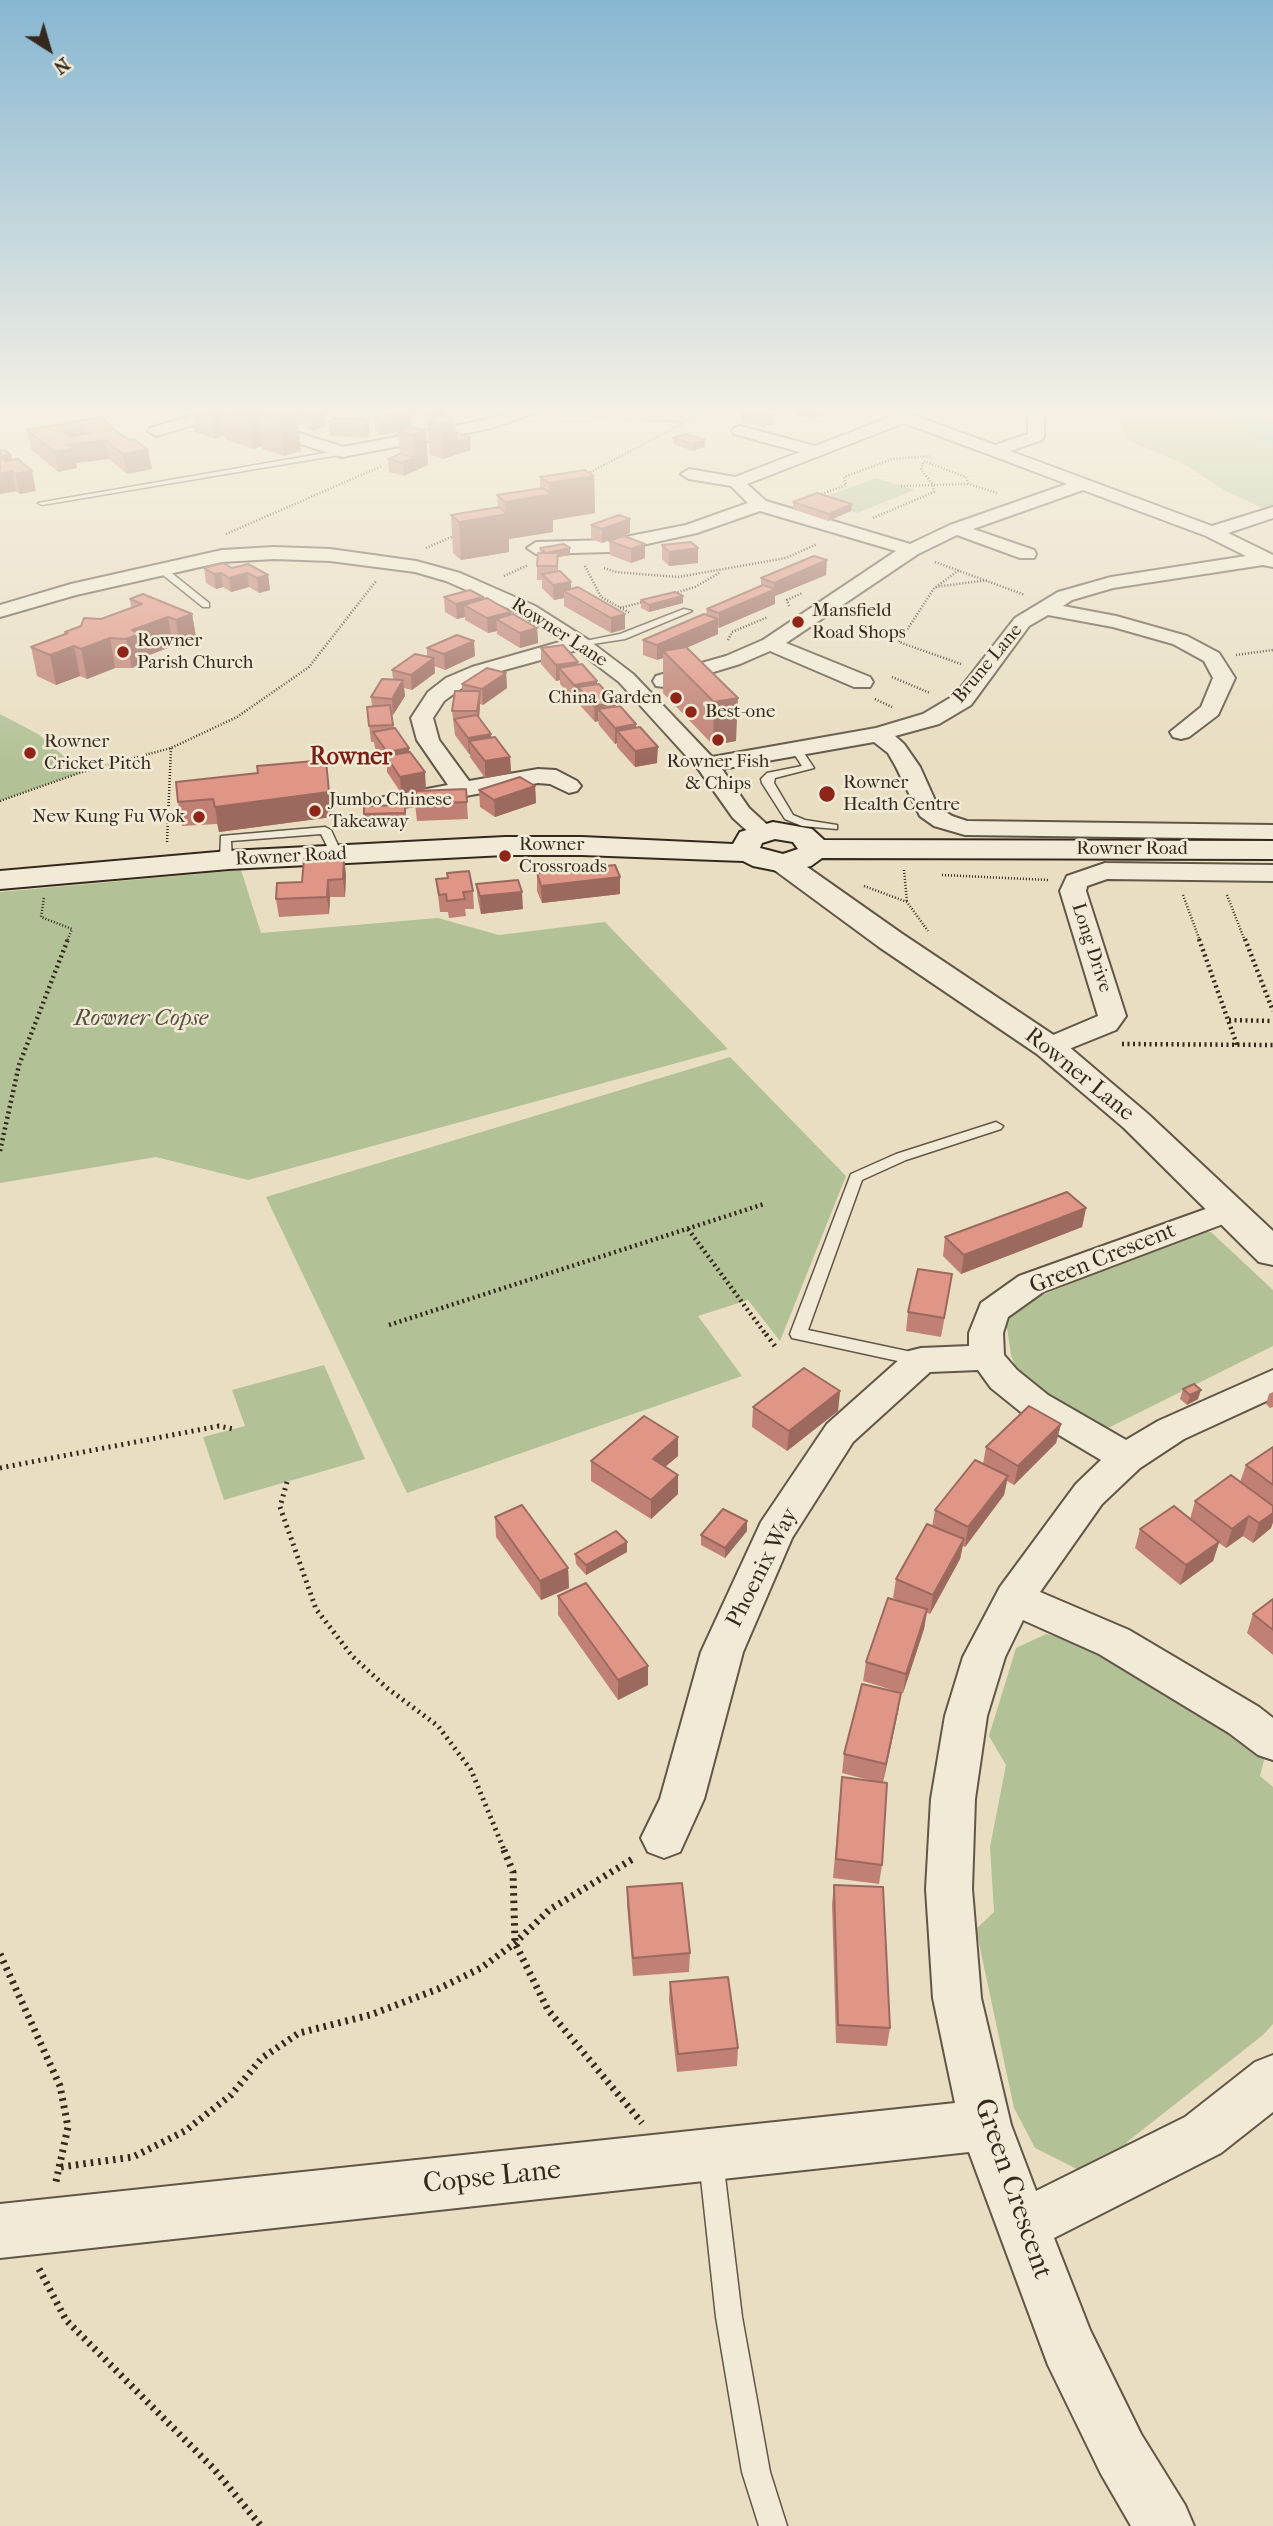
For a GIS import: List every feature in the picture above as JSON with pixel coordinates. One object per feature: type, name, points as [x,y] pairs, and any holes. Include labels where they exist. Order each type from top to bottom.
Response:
[{"type":"main road","points":[[643,842],[680,838],[719,829],[741,813]]},
{"type":"main road","name":"Rowner Road","points":[[582,846],[643,842],[753,842],[811,851],[991,848],[1273,850]]},
{"type":"main road","name":"Rowner Road","points":[[0,880],[226,860],[336,854],[505,846],[753,842]]},
{"type":"main road","name":"Rowner Lane","points":[[753,842],[763,860],[783,863],[1049,1047],[1136,1121],[1273,1253]]},
{"type":"main road","name":"Rowner Road","points":[[811,851],[842,862],[864,856],[910,860],[991,848]]},
{"type":"main road","name":"Rowner Road","points":[[783,863],[801,860],[811,851]]},
{"type":"main road","name":"Rowner Lane","points":[[811,851],[864,921]]},
{"type":"street","points":[[532,557],[610,546],[703,525]]},
{"type":"street","points":[[827,525],[910,552]]},
{"type":"street","points":[[638,688],[708,668],[769,645],[910,552],[967,525]]},
{"type":"street","points":[[1193,525],[1269,561]]},
{"type":"street","points":[[1212,532],[1234,525]]},
{"type":"street","points":[[956,529],[1027,554]]},
{"type":"street","name":"Rowner Lane","points":[[0,611],[71,590],[222,556],[274,553],[330,555],[416,567],[479,587],[528,611],[580,643],[638,688],[707,765],[741,813],[753,842]]},
{"type":"street","name":"Brune Lane","points":[[707,765],[879,734],[930,719],[957,704],[986,673],[1022,622],[1048,605],[1088,589],[1111,583],[1269,561]]},
{"type":"street","points":[[1048,605],[1180,640],[1212,657],[1224,678],[1210,710],[1181,732]]},
{"type":"street","points":[[463,790],[428,740],[422,718],[436,697],[454,683],[479,671],[580,643]]},
{"type":"street","points":[[769,645],[862,682]]},
{"type":"street","points":[[879,734],[896,749],[928,811],[943,821],[965,828],[1273,832]]},
{"type":"street","points":[[387,803],[538,776],[556,777],[569,786]]},
{"type":"street","name":"Long Drive","points":[[1092,1030],[1106,1024],[1112,1016],[1073,891],[1076,881],[1105,871],[1273,873]]},
{"type":"street","points":[[1049,1047],[1092,1030]]},
{"type":"street","name":"Green Crescent","points":[[987,1357],[986,1333],[993,1311],[1031,1284],[1228,1211]]},
{"type":"street","points":[[921,1360],[987,1357],[1003,1379],[1035,1404],[1127,1458]]},
{"type":"street","name":"Phoenix Way","points":[[664,1838],[682,1798],[722,1653],[775,1533],[840,1433],[921,1360]]},
{"type":"street","name":"Green Crescent","points":[[1164,2526],[1121,2454],[1069,2345],[985,2125],[957,1998],[948,1889],[953,1799],[966,1716],[984,1657],[1014,1598],[1089,1494],[1127,1458],[1171,1430],[1273,1382]]},
{"type":"street","points":[[1014,1598],[1114,1642],[1244,1720],[1273,1742]]},
{"type":"street","points":[[1022,2226],[1203,2136],[1273,2080]]},
{"type":"street","name":"Copse Lane","points":[[20,2229],[985,2125]]},
{"type":"lane","points":[[161,569],[206,605]]},
{"type":"lane","points":[[580,643],[622,638],[687,611]]},
{"type":"lane","points":[[796,749],[809,768],[771,775],[767,779],[768,783],[789,817],[802,823],[833,827]]},
{"type":"lane","points":[[921,1360],[799,1334],[856,1177],[901,1157],[996,1126]]},
{"type":"lane","points":[[691,2157],[729,2317],[757,2472],[773,2526]]},
{"type":"path","points":[[222,556],[209,541],[245,525]]},
{"type":"path","points":[[636,616],[601,597],[583,561],[615,572],[678,577],[721,572],[786,558],[856,525]]},
{"type":"path","points":[[0,801],[82,772],[171,748],[237,717],[309,667],[391,563],[457,534]]},
{"type":"path","points":[[910,552],[1048,605]]},
{"type":"path","points":[[479,587],[532,557]]},
{"type":"path","points":[[958,570],[935,587],[899,642],[986,673]]},
{"type":"path","points":[[670,594],[695,587],[721,572]]},
{"type":"path","points":[[935,587],[988,580]]},
{"type":"path","points":[[790,607],[787,600],[812,589]]},
{"type":"path","points":[[620,608],[658,598]]},
{"type":"path","points":[[728,640],[732,632],[778,612]]},
{"type":"path","points":[[1212,657],[1273,650]]},
{"type":"path","points":[[892,677],[957,704]]},
{"type":"path","points":[[166,865],[171,748]]},
{"type":"path","points":[[907,902],[910,860]]},
{"type":"path","points":[[0,1151],[19,1065],[72,929],[41,917],[47,876]]},
{"type":"path","points":[[1226,893],[1273,1011]]},
{"type":"path","points":[[1182,894],[1237,1045]]},
{"type":"path","points":[[1229,1020],[1273,1021]]},
{"type":"path","points":[[1092,1030],[1109,1044],[1273,1045]]},
{"type":"path","points":[[388,1325],[764,1204]]},
{"type":"path","points":[[688,1229],[777,1349]]},
{"type":"path","points":[[0,1468],[219,1426],[233,1429]]},
{"type":"path","points":[[287,1482],[280,1507],[316,1609],[352,1656],[387,1688],[438,1726],[471,1770],[513,1872],[515,1943],[548,2010],[691,2157]]},
{"type":"path","points":[[61,2167],[133,2157],[185,2131],[231,2095],[262,2058],[299,2033],[370,2015],[438,1989],[481,1968],[515,1943],[549,1910],[597,1884],[664,1838]]},
{"type":"path","points":[[0,1954],[60,2086],[68,2127],[61,2167],[20,2229],[66,2320],[214,2469],[261,2526]]},
{"type":"green space","name":"Rowner Cricket Pitch","points":[[0,714],[38,734],[82,772],[0,801]]},
{"type":"green space","name":"Rowner Copse","points":[[241,870],[261,933],[438,918],[499,935],[605,922],[728,1049],[248,1180],[156,1157],[0,1183],[0,892]]},
{"type":"green space","points":[[730,1057],[846,1176],[780,1341],[748,1300],[698,1316],[742,1376],[407,1493],[266,1197]]},
{"type":"green space","points":[[1186,1231],[1211,1232],[1273,1290],[1273,1346],[1108,1428],[1019,1376],[1011,1355],[1006,1321],[1023,1303],[1157,1248]]},
{"type":"green space","points":[[324,1365],[365,1459],[224,1500],[203,1437],[245,1426],[232,1390]]},
{"type":"green space","points":[[1046,1634],[1099,1646],[1265,1756],[1260,1776],[1273,1787],[1273,2024],[1263,2035],[1127,2142],[1126,2158],[1079,2170],[1035,2148],[1014,2108],[976,1929],[994,1912],[990,1847],[1006,1765],[989,1736],[1016,1648]]},
{"type":"building","points":[[591,525],[614,525],[602,529]]},
{"type":"building","points":[[624,536],[645,544],[631,549],[609,541]]},
{"type":"building","points":[[691,542],[698,548],[669,552],[662,545]]},
{"type":"building","points":[[564,544],[570,548],[546,553],[540,548]]},
{"type":"building","points":[[538,553],[558,553],[557,566],[537,566]]},
{"type":"building","points":[[814,556],[827,560],[774,583],[761,578]]},
{"type":"building","points":[[223,563],[232,568],[248,564],[268,575],[257,578],[247,573],[229,578],[204,568]]},
{"type":"building","points":[[560,571],[571,582],[553,585],[542,574]]},
{"type":"building","points":[[763,585],[776,589],[719,613],[707,609]]},
{"type":"building","points":[[578,587],[625,614],[611,618],[564,591]]},
{"type":"building","points":[[470,590],[483,597],[456,604],[444,597]]},
{"type":"building","points":[[675,592],[683,596],[649,605],[641,600]]},
{"type":"building","points":[[143,594],[192,614],[176,620],[168,617],[132,630],[140,634],[126,639],[110,638],[81,649],[74,646],[50,655],[31,647],[81,626],[84,618],[101,619],[142,604],[130,599]]},
{"type":"building","points":[[487,598],[511,612],[487,618],[464,605]]},
{"type":"building","points":[[513,614],[537,628],[520,633],[496,619]]},
{"type":"building","points":[[704,614],[718,619],[657,645],[643,640]]},
{"type":"building","points":[[457,635],[474,641],[444,654],[427,648]]},
{"type":"building","points":[[563,645],[578,662],[556,665],[541,648]]},
{"type":"building","points":[[686,647],[738,698],[714,702],[663,651]]},
{"type":"building","points":[[415,654],[434,658],[411,675],[392,670]]},
{"type":"building","points":[[582,664],[597,681],[574,685],[559,668]]},
{"type":"building","points":[[487,668],[506,673],[482,689],[462,684]]},
{"type":"building","points":[[382,679],[403,680],[392,699],[371,697]]},
{"type":"building","points":[[599,684],[616,703],[594,706],[578,687]]},
{"type":"building","points":[[455,691],[480,691],[477,711],[452,711]]},
{"type":"building","points":[[390,705],[393,725],[369,726],[367,707]]},
{"type":"building","points":[[620,706],[636,724],[615,728],[598,709]]},
{"type":"building","points":[[477,715],[491,734],[468,738],[454,719]]},
{"type":"building","points":[[640,727],[658,747],[635,751],[617,731]]},
{"type":"building","points":[[395,728],[409,748],[387,752],[373,732]]},
{"type":"building","points":[[495,737],[510,757],[485,761],[469,741]]},
{"type":"building","points":[[410,752],[425,772],[400,777],[386,756]]},
{"type":"building","points":[[326,760],[329,792],[215,807],[213,799],[178,802],[176,782],[258,773],[257,766]]},
{"type":"building","points":[[520,777],[535,786],[494,800],[479,790]]},
{"type":"building","points":[[466,789],[467,802],[415,804],[416,791]]},
{"type":"building","points":[[405,805],[405,813],[364,814],[364,806]]},
{"type":"building","points":[[344,857],[343,879],[328,880],[327,897],[276,899],[277,883],[302,882],[304,859]]},
{"type":"building","points":[[615,865],[620,877],[541,886],[537,873]]},
{"type":"building","points":[[469,871],[473,891],[463,892],[465,899],[447,901],[446,894],[439,895],[436,879],[448,878],[447,873]]},
{"type":"building","points":[[518,880],[522,892],[480,896],[476,884]]},
{"type":"building","points":[[1067,1192],[1086,1208],[964,1255],[945,1237]]},
{"type":"building","points":[[918,1269],[952,1274],[944,1318],[908,1312]]},
{"type":"building","points":[[804,1368],[840,1391],[789,1431],[753,1407]]},
{"type":"building","points":[[1194,1384],[1201,1390],[1190,1395],[1183,1389]]},
{"type":"building","points":[[1029,1406],[1061,1424],[1018,1466],[986,1447]]},
{"type":"building","points":[[644,1416],[678,1437],[653,1459],[678,1475],[651,1500],[591,1461]]},
{"type":"building","points":[[1273,1447],[1273,1485],[1246,1465]]},
{"type":"building","points":[[975,1460],[1008,1476],[968,1527],[935,1510]]},
{"type":"building","points":[[1231,1475],[1273,1506],[1273,1513],[1259,1523],[1249,1516],[1232,1529],[1195,1501]]},
{"type":"building","points":[[522,1505],[568,1568],[540,1581],[495,1517]]},
{"type":"building","points":[[1174,1506],[1219,1542],[1186,1565],[1140,1529]]},
{"type":"building","points":[[723,1509],[747,1521],[725,1548],[701,1535]]},
{"type":"building","points":[[927,1524],[964,1539],[933,1595],[896,1579]]},
{"type":"building","points":[[616,1531],[627,1542],[586,1565],[575,1554]]},
{"type":"building","points":[[586,1583],[648,1666],[618,1680],[558,1596]]},
{"type":"building","points":[[888,1598],[927,1609],[906,1674],[866,1662]]},
{"type":"building","points":[[1273,1599],[1273,1630],[1253,1614]]},
{"type":"building","points":[[862,1684],[901,1693],[886,1764],[844,1754]]},
{"type":"building","points":[[842,1777],[887,1783],[882,1865],[836,1859]]},
{"type":"building","points":[[682,1883],[690,1953],[633,1958],[627,1887]]},
{"type":"building","points":[[834,1885],[883,1887],[890,2028],[838,2025]]},
{"type":"building","points":[[728,1977],[738,2048],[678,2054],[670,1982]]},
{"type":"place","name":"Mansfield Road Shops","points":[[798,622]]},
{"type":"place","name":"Rowner Parish Church","points":[[123,652]]},
{"type":"place","name":"China Garden","points":[[676,698]]},
{"type":"place","name":"Best-one","points":[[691,712]]},
{"type":"place","name":"Rowner Fish & Chips","points":[[718,740]]},
{"type":"place","name":"Rowner Cricket Pitch","points":[[30,753]]},
{"type":"place","name":"Rowner Health Centre","points":[[827,794]]},
{"type":"place","name":"Jumbo Chinese Takeaway","points":[[315,811]]},
{"type":"place","name":"New Kung Fu Wok","points":[[199,817]]},
{"type":"place","name":"Rowner Crossroads","points":[[505,856]]},
{"type":"district","name":"Rowner","points":[[351,758]]}]
